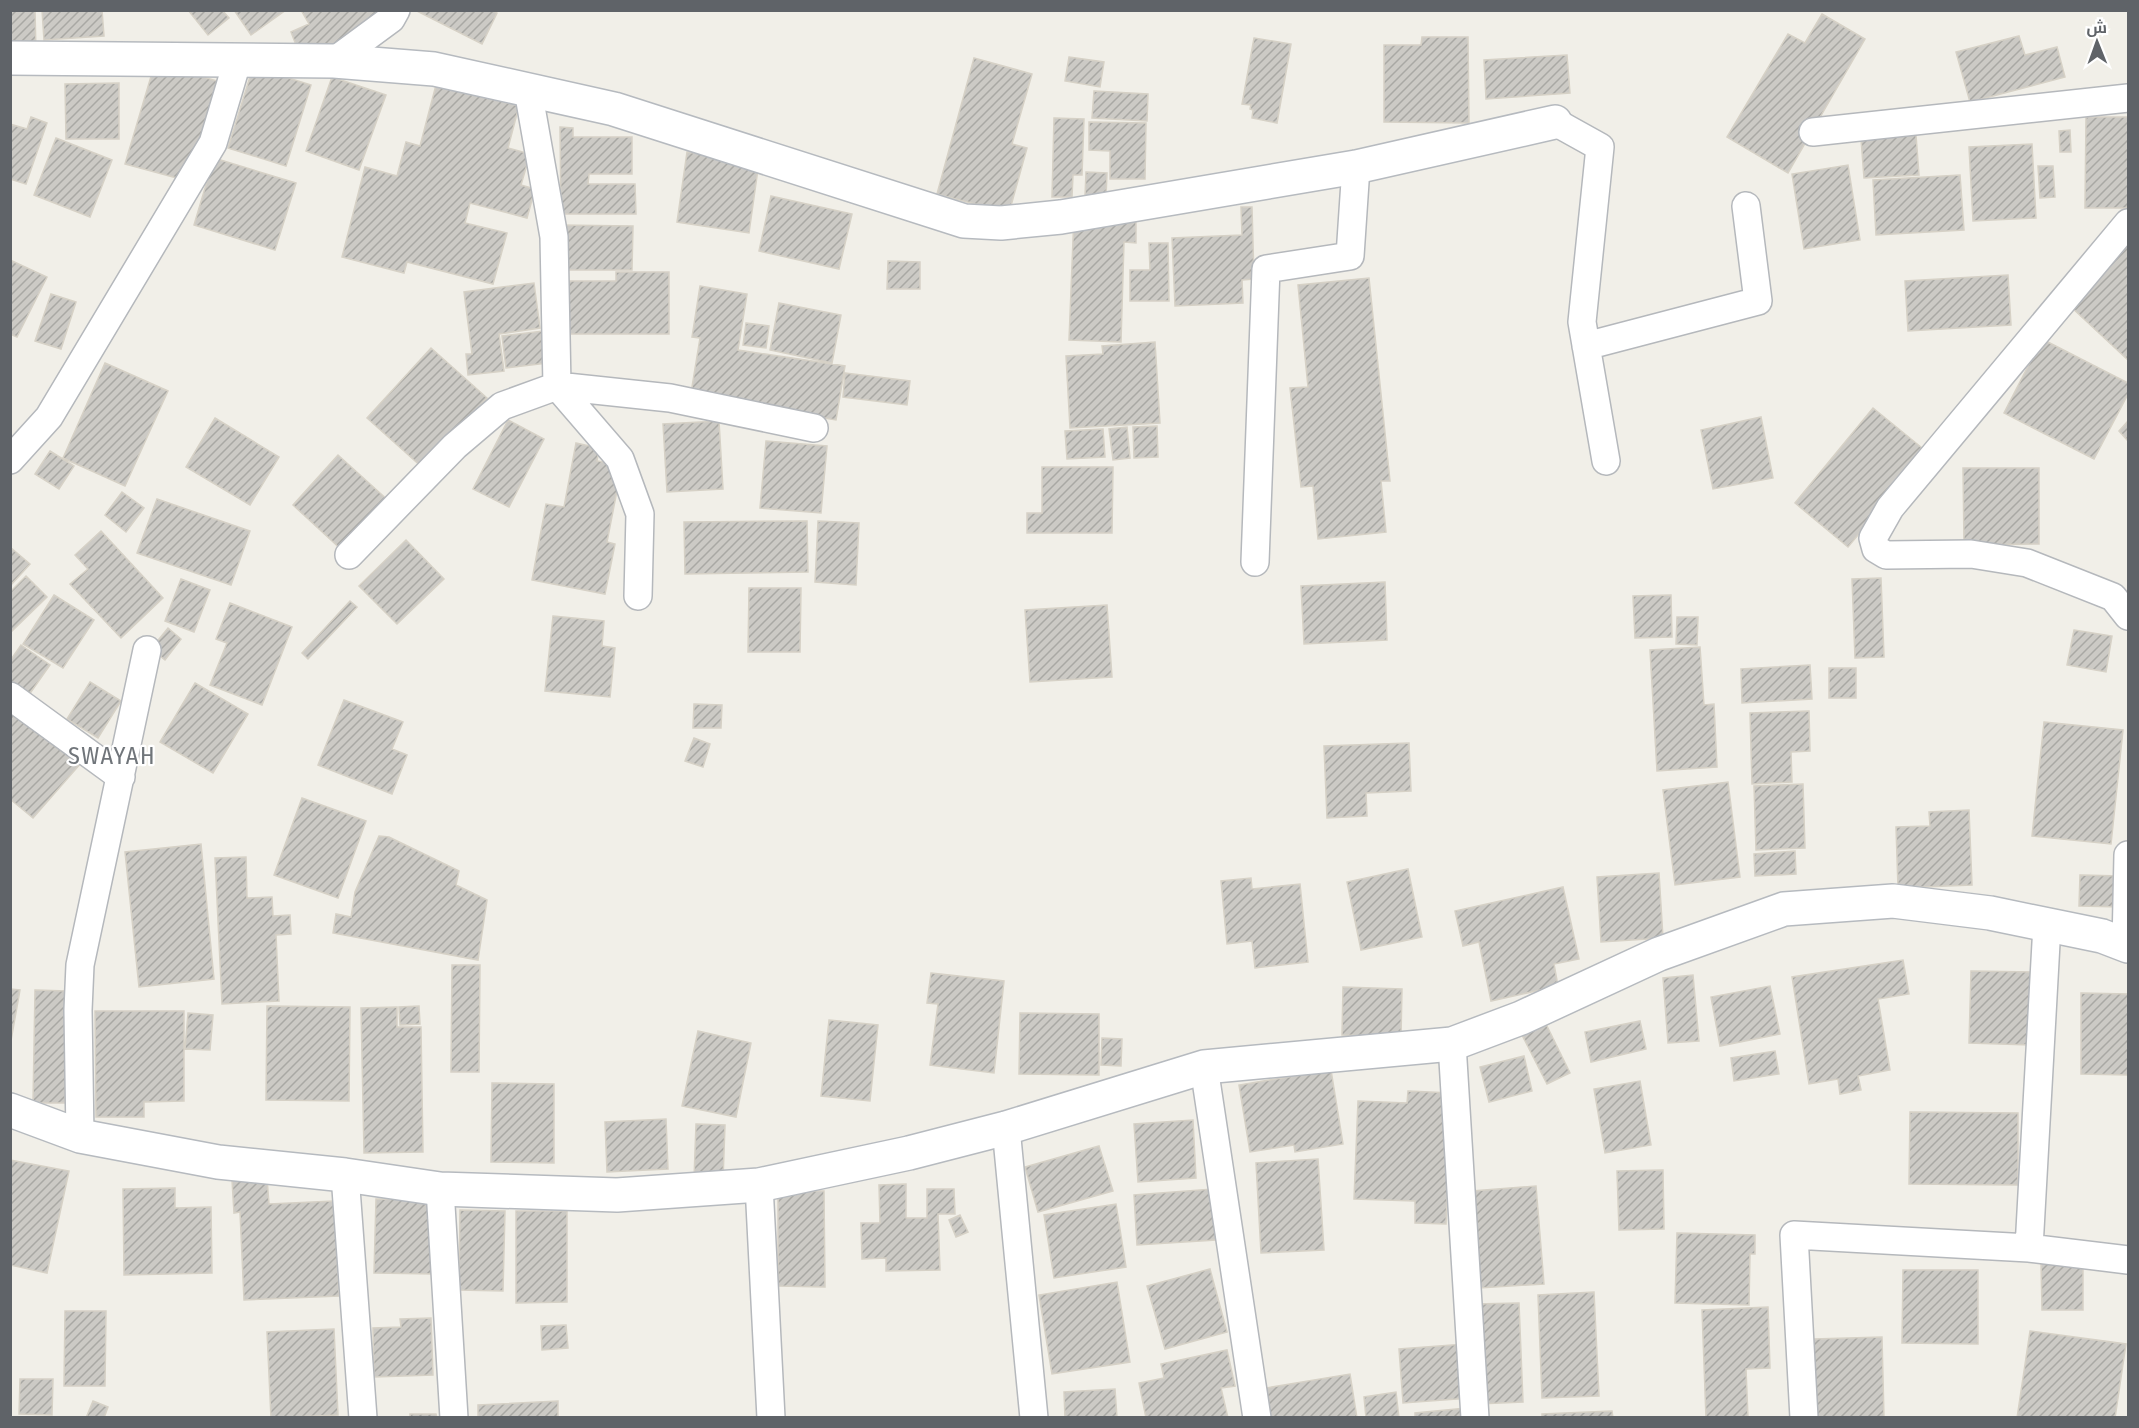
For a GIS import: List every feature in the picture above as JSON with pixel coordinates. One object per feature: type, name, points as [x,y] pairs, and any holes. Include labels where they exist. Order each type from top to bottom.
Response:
[{"type":"street","points":[[334,61],[391,19],[396,10]]},
{"type":"street","points":[[10,58],[334,61],[434,69],[614,109],[964,221],[1001,224],[1060,217],[1356,167],[1555,122],[1600,147],[1582,322],[1606,461]]},
{"type":"street","points":[[10,460],[49,417],[213,143],[238,59]]},
{"type":"street","points":[[528,90],[554,237],[557,386],[620,459],[640,514],[638,596]]},
{"type":"street","points":[[1813,132],[2128,98]]},
{"type":"street","points":[[1255,562],[1266,269],[1350,255],[1356,167]]},
{"type":"street","points":[[1586,346],[1758,301],[1746,206]]},
{"type":"street","points":[[2123,607],[2027,563],[1971,555],[1886,555],[1876,549],[1873,538],[1890,508],[2128,222]]},
{"type":"street","points":[[349,555],[454,446],[502,406],[557,386],[670,398],[814,428]]},
{"type":"street","points":[[80,1136],[78,1010],[80,965],[147,650]]},
{"type":"street","points":[[10,696],[121,777]]},
{"type":"street","points":[[10,1110],[80,1136],[218,1162],[345,1175],[440,1189],[617,1195],[759,1185],[909,1153],[1006,1128],[1204,1067],[1452,1044],[1521,1018],[1659,954],[1784,909],[1893,901],[1990,913],[2102,936],[2127,946],[2128,855]]},
{"type":"street","points":[[2029,1248],[2047,925]]},
{"type":"street","points":[[1452,1044],[1475,1418]]},
{"type":"street","points":[[1204,1067],[1257,1418]]},
{"type":"street","points":[[1006,1128],[1034,1418]]},
{"type":"street","points":[[345,1175],[363,1418]]},
{"type":"street","points":[[759,1185],[771,1418]]},
{"type":"street","points":[[440,1189],[454,1418]]},
{"type":"street","points":[[1804,1418],[1794,1235],[2029,1248],[2128,1260]]},
{"type":"building","points":[[10,10],[35,10],[36,53],[10,54]]},
{"type":"building","points":[[42,10],[102,10],[104,36],[44,40]]},
{"type":"building","points":[[188,10],[222,10],[229,18],[208,35]]},
{"type":"building","points":[[234,10],[286,10],[251,35]]},
{"type":"building","points":[[301,10],[388,10],[347,44],[299,53],[291,32],[309,24]]},
{"type":"building","points":[[415,10],[491,10],[497,13],[482,44]]},
{"type":"building","points":[[1822,14],[1865,39],[1788,173],[1727,137],[1788,34],[1805,43]]},
{"type":"building","points":[[2019,36],[2025,55],[2057,47],[2065,77],[1970,102],[1956,52]]},
{"type":"building","points":[[1422,37],[1468,37],[1469,123],[1384,122],[1384,45],[1421,45]]},
{"type":"building","points":[[1254,38],[1291,44],[1277,123],[1252,118],[1251,105],[1242,104]]},
{"type":"building","points":[[1567,55],[1570,93],[1486,99],[1484,60]]},
{"type":"building","points":[[1069,57],[1104,62],[1100,87],[1065,81]]},
{"type":"building","points":[[974,58],[1032,74],[1012,144],[1027,148],[1009,213],[937,194]]},
{"type":"building","points":[[155,63],[217,81],[188,181],[125,164]]},
{"type":"building","points":[[253,67],[311,85],[286,166],[228,148]]},
{"type":"building","points":[[332,77],[386,95],[359,170],[306,151]]},
{"type":"building","points":[[119,83],[119,139],[66,139],[65,84]]},
{"type":"building","points":[[436,85],[519,106],[508,148],[530,154],[521,185],[535,189],[527,218],[470,203],[465,223],[507,233],[493,284],[407,262],[404,273],[342,257],[365,167],[397,176],[406,142],[420,146]]},
{"type":"building","points":[[1094,91],[1148,94],[1147,121],[1092,118]]},
{"type":"building","points":[[31,117],[47,123],[26,184],[10,179],[10,124],[27,129]]},
{"type":"building","points":[[2086,117],[2128,117],[2128,208],[2085,208]]},
{"type":"building","points":[[1054,118],[1084,119],[1082,175],[1073,175],[1072,197],[1052,197]]},
{"type":"building","points":[[1089,122],[1146,123],[1145,179],[1110,179],[1110,151],[1089,150]]},
{"type":"building","points":[[560,127],[573,128],[573,137],[632,137],[632,174],[589,174],[588,184],[635,184],[636,214],[561,214]]},
{"type":"building","points":[[2070,130],[2071,152],[2060,152],[2059,131]]},
{"type":"building","points":[[1916,135],[1919,175],[1864,178],[1861,139]]},
{"type":"building","points":[[56,138],[112,160],[90,217],[34,195]]},
{"type":"building","points":[[2032,144],[2036,218],[1973,221],[1969,147]]},
{"type":"building","points":[[687,152],[759,162],[749,233],[677,222]]},
{"type":"building","points":[[214,158],[296,183],[275,250],[194,225]]},
{"type":"building","points":[[1848,165],[1860,240],[1804,249],[1792,174]]},
{"type":"building","points":[[2038,166],[2053,166],[2055,197],[2040,198]]},
{"type":"building","points":[[1086,172],[1107,173],[1106,197],[1085,196]]},
{"type":"building","points":[[1960,175],[1964,230],[1876,235],[1873,180]]},
{"type":"building","points":[[771,196],[852,214],[839,269],[759,251]]},
{"type":"building","points":[[1241,207],[1252,207],[1254,279],[1242,280],[1243,303],[1175,306],[1172,238],[1242,235]]},
{"type":"building","points":[[1074,215],[1136,218],[1136,243],[1124,242],[1121,342],[1069,340]]},
{"type":"building","points":[[557,225],[633,226],[632,270],[556,270]]},
{"type":"building","points":[[1149,243],[1168,243],[1169,301],[1130,301],[1130,270],[1150,270]]},
{"type":"building","points":[[2128,243],[2128,360],[2070,306]]},
{"type":"building","points":[[10,260],[47,277],[17,337],[10,334]]},
{"type":"building","points":[[888,261],[920,262],[920,289],[887,289]]},
{"type":"building","points":[[616,272],[669,272],[669,334],[567,334],[567,281],[616,281]]},
{"type":"building","points":[[2008,275],[2011,325],[1908,331],[1905,281]]},
{"type":"building","points":[[1369,278],[1390,481],[1381,481],[1386,532],[1318,539],[1313,486],[1301,487],[1290,388],[1308,387],[1298,285]]},
{"type":"building","points":[[534,283],[540,328],[499,334],[504,371],[468,375],[466,354],[472,354],[464,292]]},
{"type":"building","points":[[700,286],[747,294],[738,350],[845,366],[836,420],[718,401],[691,393],[700,338],[692,337]]},
{"type":"building","points":[[51,294],[76,302],[61,349],[35,341]]},
{"type":"building","points":[[779,303],[841,315],[832,363],[770,350]]},
{"type":"building","points":[[746,323],[769,326],[766,348],[743,345]]},
{"type":"building","points":[[543,331],[547,363],[506,368],[502,336]]},
{"type":"building","points":[[2042,339],[2128,383],[2128,394],[2094,459],[2004,413]]},
{"type":"building","points":[[1155,342],[1160,423],[1070,428],[1066,356],[1103,354],[1102,346]]},
{"type":"building","points":[[431,348],[487,398],[424,469],[367,418]]},
{"type":"building","points":[[105,363],[168,391],[125,486],[63,458]]},
{"type":"building","points":[[845,373],[910,381],[907,405],[843,397]]},
{"type":"building","points":[[1873,408],[1927,452],[1848,547],[1795,503]]},
{"type":"building","points":[[1761,417],[1773,478],[1713,489],[1701,430]]},
{"type":"building","points":[[215,418],[279,457],[250,505],[186,467]]},
{"type":"building","points":[[508,420],[544,439],[509,507],[473,489]]},
{"type":"building","points":[[719,421],[723,489],[667,492],[663,424]]},
{"type":"building","points":[[2128,421],[2128,441],[2119,431]]},
{"type":"building","points":[[1157,426],[1158,457],[1134,458],[1133,427]]},
{"type":"building","points":[[1127,427],[1130,458],[1113,460],[1109,429]]},
{"type":"building","points":[[1103,429],[1105,457],[1067,459],[1065,431]]},
{"type":"building","points":[[766,441],[827,446],[821,513],[760,508]]},
{"type":"building","points":[[576,443],[599,448],[597,461],[622,465],[607,542],[615,544],[605,594],[532,580],[546,504],[564,507]]},
{"type":"building","points":[[50,451],[74,466],[59,489],[35,474]]},
{"type":"building","points":[[338,455],[391,503],[345,553],[293,505]]},
{"type":"building","points":[[1042,467],[1113,467],[1112,533],[1027,533],[1027,513],[1042,513]]},
{"type":"building","points":[[1963,468],[2039,468],[2039,544],[1964,545]]},
{"type":"building","points":[[122,492],[144,508],[126,532],[105,515]]},
{"type":"building","points":[[157,499],[250,531],[231,585],[137,553]]},
{"type":"building","points":[[807,521],[808,572],[685,574],[684,522]]},
{"type":"building","points":[[818,521],[859,523],[856,585],[815,582]]},
{"type":"building","points":[[101,531],[163,598],[121,638],[70,584],[88,569],[75,555]]},
{"type":"building","points":[[406,540],[444,579],[397,624],[359,586]]},
{"type":"building","points":[[10,547],[30,564],[10,586]]},
{"type":"building","points":[[26,576],[47,597],[10,633],[10,592]]},
{"type":"building","points":[[1881,578],[1884,657],[1855,658],[1852,579]]},
{"type":"building","points":[[181,579],[210,590],[194,632],[165,621]]},
{"type":"building","points":[[1385,582],[1387,640],[1304,644],[1301,586]]},
{"type":"building","points":[[749,588],[801,588],[800,652],[748,652]]},
{"type":"building","points":[[54,595],[94,620],[63,668],[23,644]]},
{"type":"building","points":[[1671,595],[1672,637],[1635,638],[1633,596]]},
{"type":"building","points":[[350,601],[357,607],[308,659],[302,653]]},
{"type":"building","points":[[230,603],[292,627],[262,705],[210,685],[227,643],[216,639]]},
{"type":"building","points":[[1107,605],[1112,677],[1030,682],[1025,610]]},
{"type":"building","points":[[553,616],[604,621],[602,646],[615,648],[610,697],[545,691]]},
{"type":"building","points":[[1677,617],[1698,617],[1697,645],[1676,644]]},
{"type":"building","points":[[168,628],[181,639],[165,660],[151,649]]},
{"type":"building","points":[[2074,630],[2112,636],[2106,672],[2067,665]]},
{"type":"building","points":[[21,645],[50,665],[24,702],[10,693],[10,661]]},
{"type":"building","points":[[1700,647],[1704,705],[1714,704],[1717,767],[1657,771],[1650,650]]},
{"type":"building","points":[[1810,665],[1812,699],[1742,703],[1741,669]]},
{"type":"building","points":[[1829,668],[1856,668],[1856,698],[1829,698]]},
{"type":"building","points":[[90,682],[121,701],[98,738],[67,719]]},
{"type":"building","points":[[195,683],[248,714],[213,773],[160,742]]},
{"type":"building","points":[[344,700],[403,722],[392,749],[407,755],[392,794],[318,765]]},
{"type":"building","points":[[10,702],[81,763],[33,818],[10,799]]},
{"type":"building","points":[[694,704],[722,705],[721,728],[693,728]]},
{"type":"building","points":[[1809,711],[1810,751],[1791,752],[1792,782],[1752,784],[1750,713]]},
{"type":"building","points":[[2044,722],[2123,730],[2111,844],[2032,836]]},
{"type":"building","points":[[694,738],[710,744],[703,767],[685,761]]},
{"type":"building","points":[[1409,743],[1411,791],[1366,793],[1367,816],[1327,818],[1324,746]]},
{"type":"building","points":[[1728,782],[1740,877],[1675,885],[1663,790]]},
{"type":"building","points":[[1803,784],[1805,848],[1756,850],[1754,786]]},
{"type":"building","points":[[302,798],[366,821],[338,898],[274,875]]},
{"type":"building","points":[[1969,810],[1972,885],[1898,888],[1896,827],[1930,826],[1929,812]]},
{"type":"building","points":[[379,836],[389,837],[459,871],[456,885],[487,900],[478,960],[333,933],[336,914],[351,917],[355,892]]},
{"type":"building","points":[[201,844],[214,979],[139,987],[125,852]]},
{"type":"building","points":[[1795,851],[1796,874],[1755,876],[1754,854]]},
{"type":"building","points":[[246,857],[247,898],[272,897],[273,916],[290,915],[291,934],[276,935],[279,1001],[222,1004],[215,858]]},
{"type":"building","points":[[1408,869],[1422,937],[1361,950],[1347,882]]},
{"type":"building","points":[[1659,873],[1663,938],[1601,942],[1597,877]]},
{"type":"building","points":[[2080,875],[2122,876],[2122,907],[2079,906]]},
{"type":"building","points":[[1251,878],[1252,889],[1300,884],[1308,962],[1255,968],[1252,941],[1227,944],[1221,881]]},
{"type":"building","points":[[1563,887],[1579,959],[1554,964],[1558,986],[1491,1001],[1479,942],[1463,946],[1455,911]]},
{"type":"building","points":[[1903,960],[1909,994],[1878,999],[1890,1070],[1858,1076],[1861,1090],[1840,1094],[1838,1079],[1809,1084],[1792,977]]},
{"type":"building","points":[[452,965],[480,965],[479,1072],[451,1072]]},
{"type":"building","points":[[1971,971],[2032,972],[2030,1045],[1969,1043]]},
{"type":"building","points":[[931,973],[1004,981],[994,1073],[930,1065],[938,1004],[927,1003]]},
{"type":"building","points":[[1693,975],[1699,1041],[1668,1043],[1663,978]]},
{"type":"building","points":[[1770,986],[1780,1034],[1720,1046],[1711,997]]},
{"type":"building","points":[[1343,987],[1402,989],[1401,1037],[1342,1035]]},
{"type":"building","points":[[10,989],[20,990],[10,1046]]},
{"type":"building","points":[[35,990],[67,991],[65,1103],[33,1103]]},
{"type":"building","points":[[2081,993],[2128,994],[2128,1075],[2081,1074]]},
{"type":"building","points":[[267,1006],[350,1007],[349,1101],[266,1100]]},
{"type":"building","points":[[419,1006],[420,1024],[400,1025],[399,1007]]},
{"type":"building","points":[[397,1007],[397,1027],[421,1027],[423,1152],[364,1153],[361,1008]]},
{"type":"building","points":[[95,1011],[184,1011],[184,1101],[144,1102],[144,1117],[96,1117]]},
{"type":"building","points":[[188,1013],[213,1015],[210,1050],[185,1049]]},
{"type":"building","points":[[1020,1013],[1099,1014],[1099,1075],[1019,1074]]},
{"type":"building","points":[[829,1020],[878,1025],[870,1101],[821,1096]]},
{"type":"building","points":[[1640,1021],[1646,1049],[1591,1062],[1585,1032]]},
{"type":"building","points":[[1546,1024],[1570,1073],[1547,1084],[1522,1035]]},
{"type":"building","points":[[698,1031],[751,1043],[736,1117],[682,1106]]},
{"type":"building","points":[[1102,1038],[1122,1039],[1121,1066],[1101,1065]]},
{"type":"building","points":[[1775,1051],[1779,1074],[1734,1081],[1731,1058]]},
{"type":"building","points":[[1524,1056],[1532,1091],[1489,1102],[1480,1067]]},
{"type":"building","points":[[1331,1070],[1343,1144],[1295,1152],[1294,1145],[1250,1152],[1239,1085]]},
{"type":"building","points":[[1640,1081],[1651,1145],[1605,1153],[1594,1089]]},
{"type":"building","points":[[492,1083],[554,1084],[554,1163],[491,1162]]},
{"type":"building","points":[[1408,1091],[1451,1093],[1446,1224],[1415,1223],[1415,1201],[1354,1199],[1358,1101],[1407,1103]]},
{"type":"building","points":[[1910,1112],[2018,1113],[2018,1185],[1909,1184]]},
{"type":"building","points":[[666,1119],[668,1169],[607,1172],[605,1122]]},
{"type":"building","points":[[1193,1120],[1196,1178],[1138,1182],[1134,1124]]},
{"type":"building","points":[[696,1124],[725,1125],[723,1180],[694,1179]]},
{"type":"building","points":[[1099,1146],[1113,1191],[1038,1212],[1025,1167]]},
{"type":"building","points":[[1318,1159],[1324,1250],[1261,1253],[1256,1163]]},
{"type":"building","points":[[10,1160],[69,1171],[47,1273],[10,1265]]},
{"type":"building","points":[[1663,1170],[1664,1229],[1619,1230],[1617,1171]]},
{"type":"building","points":[[267,1178],[269,1204],[334,1201],[339,1296],[244,1300],[240,1212],[234,1213],[232,1180]]},
{"type":"building","points":[[906,1184],[906,1218],[927,1218],[927,1189],[954,1189],[955,1214],[938,1214],[940,1270],[886,1271],[886,1258],[862,1259],[861,1223],[880,1223],[879,1185]]},
{"type":"building","points":[[1536,1186],[1544,1284],[1479,1288],[1472,1191]]},
{"type":"building","points":[[175,1188],[175,1208],[211,1207],[212,1273],[124,1275],[123,1189]]},
{"type":"building","points":[[1213,1189],[1216,1240],[1137,1245],[1134,1195]]},
{"type":"building","points":[[778,1191],[824,1191],[825,1287],[778,1286]]},
{"type":"building","points":[[376,1199],[437,1200],[435,1274],[374,1273]]},
{"type":"building","points":[[1116,1204],[1126,1267],[1054,1278],[1044,1215]]},
{"type":"building","points":[[460,1210],[505,1211],[503,1291],[459,1290]]},
{"type":"building","points":[[516,1211],[567,1211],[567,1302],[516,1303]]},
{"type":"building","points":[[960,1215],[968,1232],[956,1237],[949,1220]]},
{"type":"building","points":[[1677,1233],[1755,1235],[1755,1254],[1750,1254],[1749,1305],[1675,1303]]},
{"type":"building","points":[[2041,1262],[2083,1262],[2083,1310],[2042,1310]]},
{"type":"building","points":[[1210,1269],[1227,1332],[1165,1349],[1147,1286]]},
{"type":"building","points":[[1903,1270],[1978,1270],[1978,1344],[1902,1343]]},
{"type":"building","points":[[1117,1282],[1130,1362],[1052,1374],[1039,1295]]},
{"type":"building","points":[[1594,1292],[1599,1396],[1542,1398],[1538,1295]]},
{"type":"building","points":[[1519,1303],[1523,1402],[1478,1404],[1475,1304]]},
{"type":"building","points":[[1768,1307],[1770,1368],[1746,1369],[1748,1418],[1706,1418],[1702,1310]]},
{"type":"building","points":[[65,1311],[106,1311],[105,1386],[64,1386]]},
{"type":"building","points":[[431,1318],[433,1375],[374,1377],[373,1328],[401,1327],[400,1319]]},
{"type":"building","points":[[566,1325],[568,1348],[542,1350],[541,1326]]},
{"type":"building","points":[[334,1329],[338,1415],[271,1418],[267,1332]]},
{"type":"building","points":[[2030,1331],[2126,1344],[2115,1418],[2017,1418]]},
{"type":"building","points":[[1882,1337],[1884,1418],[1816,1418],[1814,1339]]},
{"type":"building","points":[[1465,1344],[1470,1398],[1403,1403],[1399,1349]]},
{"type":"building","points":[[1227,1350],[1235,1386],[1221,1388],[1228,1418],[1146,1418],[1139,1383],[1164,1378],[1161,1364]]},
{"type":"building","points":[[1350,1374],[1357,1418],[1264,1418],[1260,1389]]},
{"type":"building","points":[[20,1379],[53,1379],[52,1415],[19,1414]]},
{"type":"building","points":[[1115,1389],[1117,1418],[1065,1418],[1064,1392]]},
{"type":"building","points":[[1396,1392],[1399,1418],[1366,1418],[1364,1397]]},
{"type":"building","points":[[93,1401],[108,1407],[104,1418],[86,1418]]},
{"type":"building","points":[[558,1401],[558,1418],[478,1418],[478,1405]]},
{"type":"building","points":[[1466,1408],[1467,1418],[1415,1418],[1415,1413]]},
{"type":"building","points":[[1612,1411],[1613,1418],[1542,1418],[1542,1414]]},
{"type":"building","points":[[410,1414],[436,1414],[437,1418],[410,1418]]},
{"type":"district","name":"SWAYAH","points":[[112,756]]}]
